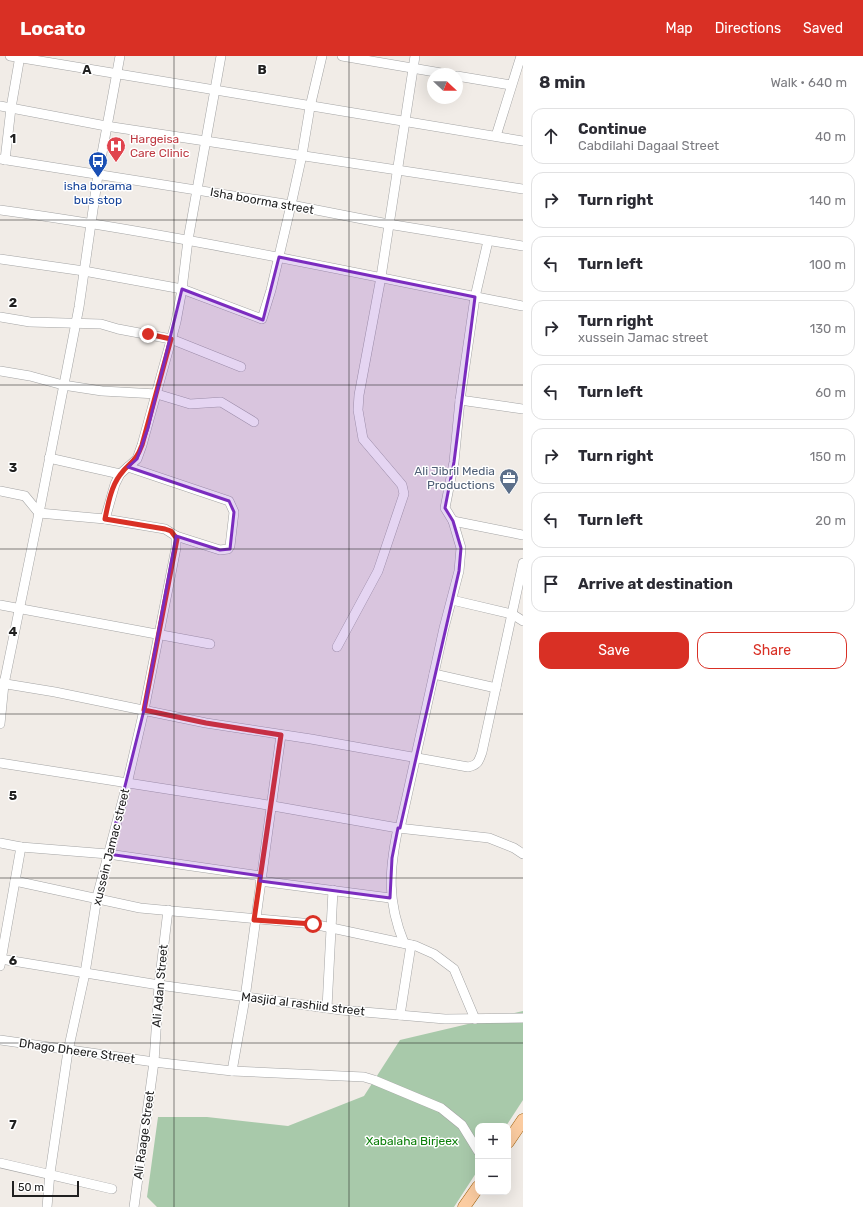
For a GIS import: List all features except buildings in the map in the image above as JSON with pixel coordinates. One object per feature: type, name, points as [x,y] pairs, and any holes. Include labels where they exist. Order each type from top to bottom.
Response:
[{"type":"main road","points":[[511,1138],[523,1120]]},
{"type":"main road","points":[[464,1207],[475,1191]]},
{"type":"street","points":[[3,159],[11,108],[16,56],[310,107],[523,141]]},
{"type":"street","points":[[0,724],[2,684],[40,514],[63,385],[76,323],[106,126],[120,56]]},
{"type":"street","points":[[105,519],[115,484],[120,474],[137,459],[157,394],[171,339],[182,289],[188,240],[221,56]]},
{"type":"street","points":[[0,259],[84,271],[182,289],[262,319],[291,205],[302,155],[310,107],[322,56]]},
{"type":"street","points":[[342,56],[427,71]]},
{"type":"street","points":[[337,647],[378,571],[404,494],[402,485],[363,439],[358,410],[359,395],[381,277],[396,171],[415,56]]},
{"type":"street","points":[[496,136],[521,56]]},
{"type":"street","points":[[463,77],[511,85]]},
{"type":"street","points":[[0,106],[106,126],[207,140],[396,171],[523,189]]},
{"type":"street","name":"Isha boorma street","points":[[3,159],[291,205],[388,224],[523,246]]},
{"type":"street","points":[[0,210],[91,223],[188,240],[523,306]]},
{"type":"street","points":[[400,1015],[407,944],[397,928],[390,898],[392,858],[459,571],[461,548],[453,522],[445,508],[454,462],[460,400],[475,297],[488,241]]},
{"type":"street","points":[[0,317],[30,322],[101,324],[118,329],[171,339],[241,367]]},
{"type":"street","points":[[0,371],[30,376],[63,385],[102,390],[157,394],[190,404],[222,402],[254,422]]},
{"type":"street","points":[[460,400],[523,409]]},
{"type":"street","points":[[50,458],[120,474]]},
{"type":"street","points":[[0,490],[25,496],[40,514],[105,519],[165,529],[176,536],[220,550],[228,549],[230,546],[233,506],[225,499],[128,467]]},
{"type":"street","points":[[453,522],[523,535]]},
{"type":"street","name":"xussein Jamac street","points":[[47,1207],[50,1173],[68,1051],[85,974],[97,897],[127,784],[144,710],[176,548],[176,536]]},
{"type":"street","points":[[2,684],[55,692],[206,723],[468,767],[479,762],[523,563]]},
{"type":"street","points":[[452,600],[512,614],[523,622]]},
{"type":"street","points":[[0,606],[210,644]]},
{"type":"street","points":[[434,674],[496,688]]},
{"type":"street","points":[[232,1071],[245,998],[254,920],[281,735]]},
{"type":"street","points":[[0,763],[127,784],[270,805],[399,828],[489,838],[514,848],[523,854]]},
{"type":"street","points":[[0,843],[21,847],[108,854],[260,879],[390,898]]},
{"type":"street","points":[[0,961],[21,847]]},
{"type":"street","points":[[15,881],[97,897],[140,908],[254,920],[313,924],[407,944],[434,954],[454,968],[475,1019]]},
{"type":"street","points":[[327,1008],[334,890]]},
{"type":"street","name":"Ali Adan Street","points":[[154,1062],[159,985],[168,910]]},
{"type":"street","name":"Masjid al rashiid street","points":[[0,961],[245,998],[327,1008],[445,1019],[523,1018]]},
{"type":"street","name":"Dhago Dheere Street","points":[[0,1040],[68,1051],[232,1071],[357,1076],[374,1080],[441,1108],[462,1125],[475,1146]]},
{"type":"street","name":"Ali Raage Street","points":[[134,1207],[154,1062]]},
{"type":"street","points":[[0,1163],[50,1173],[112,1189]]},
{"type":"highlighted area","points":[[279,257],[475,297],[454,462],[445,508],[453,521],[461,548],[459,571],[400,828],[398,828],[392,858],[390,898],[260,881],[261,876],[108,854],[144,710],[176,536],[220,550],[230,549],[234,512],[229,501],[128,467],[137,459],[148,428],[182,289],[263,320]]},
{"type":"green space","name":"Xabalaha Birjeex","points":[[523,1011],[523,1100],[508,1123],[475,1123],[475,1175],[454,1207],[157,1207],[147,1197],[158,1117],[207,1117],[288,1126],[364,1096],[400,1040]]},
{"type":"place","name":"Hargeisa Care Clinic","points":[[116,163]]},
{"type":"place","name":"isha borama bus stop","points":[[98,178]]},
{"type":"place","name":"Ali Jibril Media Productions","points":[[509,495]]},
{"type":"route","points":[[148,334],[171,339],[157,394],[137,459],[120,474],[110,498],[105,519],[165,529],[171,531],[177,539],[144,710],[206,723],[281,735],[254,920],[313,924]]}]
